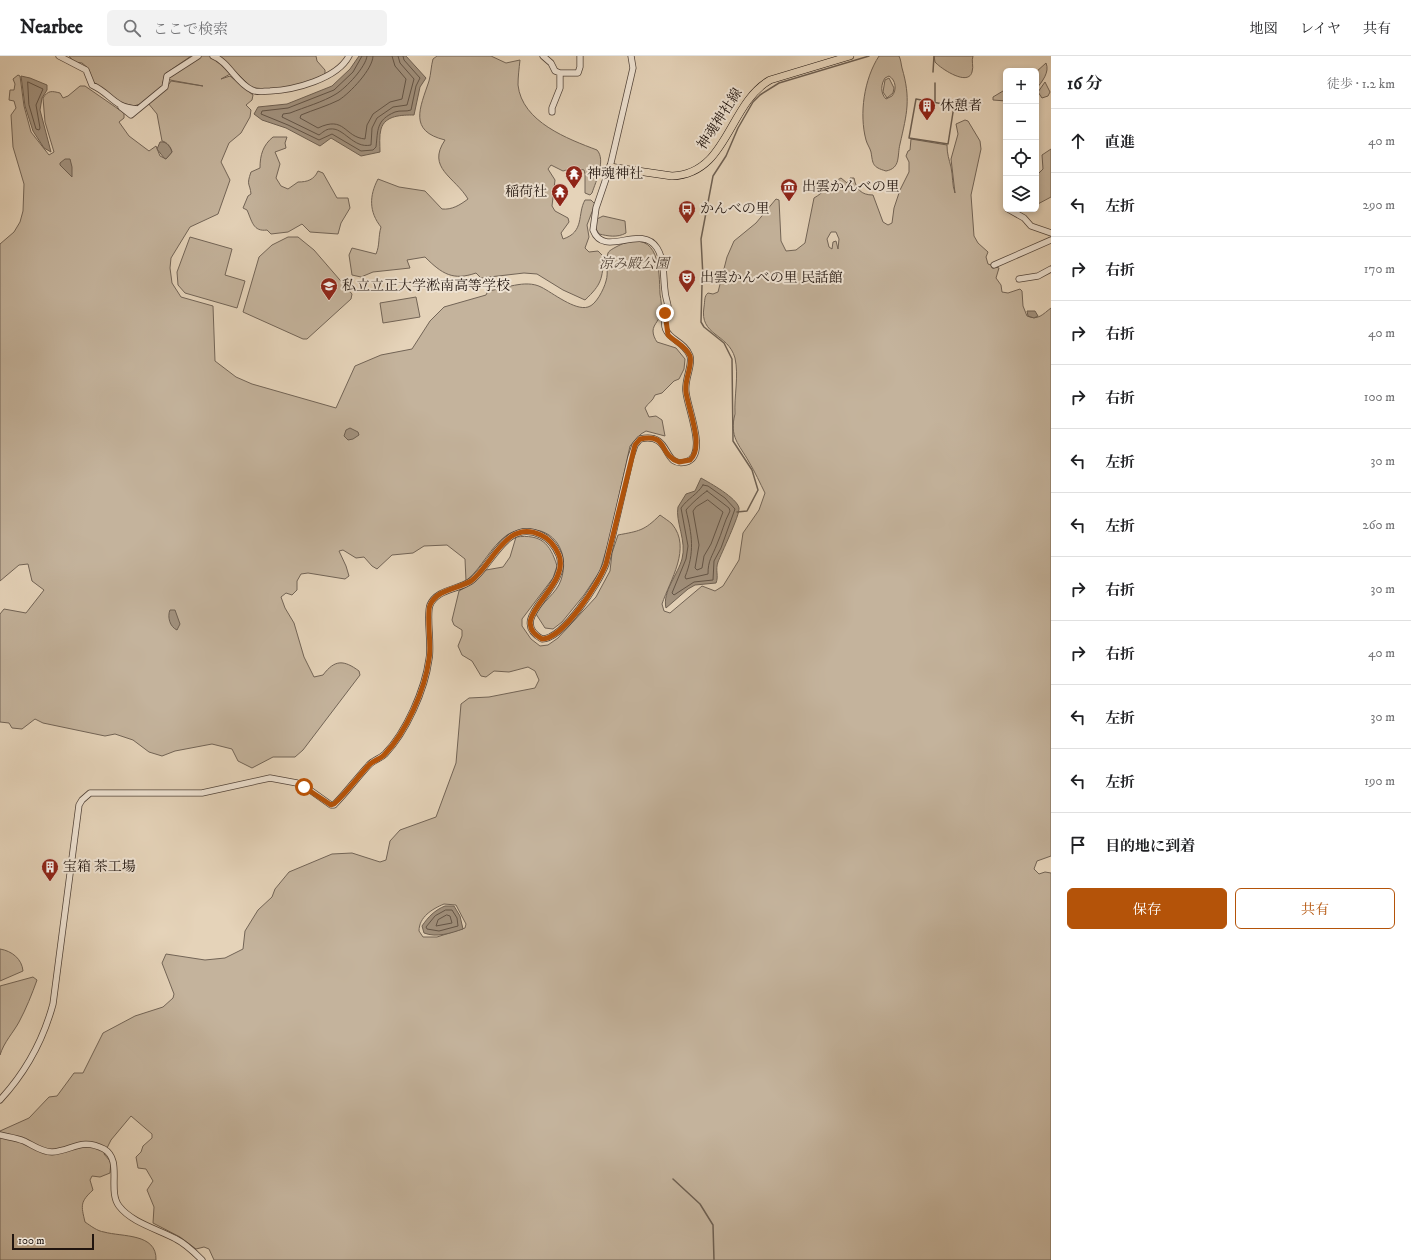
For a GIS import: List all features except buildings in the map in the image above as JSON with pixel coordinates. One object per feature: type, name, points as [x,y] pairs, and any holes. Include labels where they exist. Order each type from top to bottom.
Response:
[{"type":"main road","name":"神魂神社線","points":[[610,167],[667,176],[681,176],[697,171],[704,166],[719,150],[748,97],[760,86],[770,80],[850,56]]},
{"type":"street","points":[[59,56],[86,70],[92,85],[101,90],[121,107],[138,109],[165,87],[167,76],[198,56]]},
{"type":"street","points":[[213,56],[218,58],[236,78],[251,90],[258,92],[281,91],[316,81],[339,68],[349,56]]},
{"type":"street","points":[[543,56],[551,63],[557,73],[578,73],[580,67],[580,56]]},
{"type":"street","points":[[0,1100],[22,1074],[32,1056],[46,1029],[53,1004],[60,963],[79,805],[85,796],[90,793],[202,793],[270,778],[297,783],[331,805],[334,804],[373,760],[384,756],[413,711],[420,695],[429,660],[430,609],[439,594],[472,580],[502,545],[512,536],[524,532],[541,535],[556,547],[560,558],[560,570],[555,582],[531,614],[529,627],[531,632],[542,639],[552,637],[581,605],[601,577],[606,564],[635,445],[640,439],[651,437],[660,441],[667,454],[675,461],[686,462],[694,456],[697,444],[686,392],[685,378],[691,362],[687,352],[668,335],[666,330],[665,320],[668,306],[660,254],[651,241],[634,238],[616,243],[606,242],[596,236],[593,230],[596,208],[610,167],[633,68],[631,56]]},
{"type":"street","points":[[552,112],[552,108],[560,88],[560,73]]},
{"type":"street","points":[[1013,212],[1024,218],[1031,226],[1051,233]]},
{"type":"street","points":[[994,265],[1051,240]]},
{"type":"street","points":[[1018,278],[1038,276],[1051,269]]},
{"type":"street","points":[[0,1135],[17,1139],[50,1152],[61,1151],[81,1144],[100,1147],[107,1151],[112,1158],[115,1200],[119,1207],[151,1228],[177,1239],[192,1249],[202,1260]]},
{"type":"green space","points":[[69,56],[191,56],[165,74],[162,86],[140,104],[134,106],[122,103],[92,81],[88,68],[82,63],[74,62]]},
{"type":"green space","name":"涼み殿公園","points":[[199,56],[212,56],[232,73],[221,79],[230,76],[253,95],[252,100],[246,105],[251,110],[250,117],[241,133],[229,143],[221,162],[230,180],[218,214],[190,227],[171,258],[170,268],[172,283],[181,297],[213,306],[215,361],[236,377],[252,384],[336,408],[355,366],[381,355],[412,349],[430,321],[444,307],[486,295],[488,291],[521,284],[541,287],[564,301],[583,308],[591,306],[602,292],[607,278],[608,253],[622,244],[635,241],[644,243],[650,247],[658,264],[661,315],[653,328],[654,337],[657,342],[676,348],[685,359],[684,369],[679,379],[674,381],[662,393],[655,395],[645,408],[649,417],[656,416],[662,420],[665,436],[646,431],[641,434],[630,446],[610,537],[600,571],[584,595],[562,622],[553,629],[545,628],[536,614],[559,585],[563,570],[562,552],[558,544],[552,538],[537,530],[519,531],[507,535],[496,545],[472,576],[466,581],[465,559],[447,545],[424,546],[413,553],[392,555],[377,569],[364,557],[356,558],[343,550],[339,551],[349,576],[345,579],[308,573],[301,574],[297,581],[297,590],[292,595],[286,593],[281,597],[285,608],[294,623],[304,657],[314,677],[323,675],[332,666],[340,663],[354,667],[359,671],[360,675],[303,750],[295,757],[273,757],[252,768],[238,761],[232,749],[212,744],[175,751],[162,756],[149,752],[133,740],[115,734],[105,736],[43,723],[35,719],[22,729],[12,728],[9,723],[0,722],[0,614],[4,609],[26,613],[44,590],[32,581],[28,564],[19,565],[0,581],[0,244],[14,232],[20,222],[23,211],[24,184],[13,147],[11,115],[16,108],[14,101],[9,100],[10,90],[14,90],[15,84],[13,79],[18,75],[20,76],[24,106],[31,132],[49,155],[54,152],[45,122],[43,98],[48,92],[52,92],[60,93],[63,98],[68,96],[80,86],[85,86],[124,113],[124,118],[119,122],[129,136],[149,151],[156,146],[160,156],[166,159],[172,152],[170,147],[162,141],[157,114],[148,103],[167,87],[171,81],[203,86],[170,80],[168,76]]},
{"type":"green space","points":[[220,56],[316,56],[317,61],[325,70],[325,74],[299,85],[280,89],[252,88]]},
{"type":"green space","points":[[437,56],[491,56],[506,63],[520,60],[518,85],[521,98],[528,109],[537,119],[548,127],[560,134],[597,150],[600,154],[601,159],[599,171],[596,183],[590,195],[585,193],[584,170],[574,168],[563,171],[551,165],[548,169],[555,180],[552,206],[555,211],[568,218],[569,222],[561,233],[563,239],[575,232],[578,227],[585,200],[591,200],[595,204],[587,225],[589,237],[585,248],[589,252],[598,251],[604,257],[600,281],[595,290],[585,300],[563,290],[537,274],[524,273],[481,278],[476,273],[454,276],[443,272],[425,257],[407,260],[410,268],[373,272],[361,277],[352,275],[349,255],[352,248],[376,254],[379,244],[381,227],[372,210],[373,192],[378,179],[399,187],[425,191],[442,209],[456,207],[468,199],[444,172],[440,165],[440,150],[445,140],[433,136],[426,131],[421,124],[420,109],[422,100],[429,81],[433,59]]},
{"type":"green space","points":[[879,56],[899,56],[905,79],[907,106],[898,161],[894,167],[886,171],[878,168],[874,164],[864,130],[864,97],[866,86]],"holes":[[[889,76],[895,85],[895,91],[892,96],[886,99],[882,91],[883,83],[885,78]]]},
{"type":"green space","points":[[934,56],[973,56],[972,72],[965,78],[954,75],[938,65],[935,62]]},
{"type":"green space","points":[[1046,63],[1047,70],[1039,85],[1039,69]]},
{"type":"green space","points":[[889,78],[894,88],[893,93],[887,98],[883,92],[885,80]]},
{"type":"green space","points":[[1045,82],[1050,92],[1048,96],[1042,98],[1039,91]]},
{"type":"green space","points":[[1003,91],[1003,101],[993,100],[993,97]]},
{"type":"green space","points":[[965,120],[968,121],[980,141],[981,149],[971,195],[974,236],[978,243],[988,252],[986,257],[988,264],[999,268],[996,278],[1001,285],[1002,292],[1008,293],[1020,289],[1022,291],[1023,306],[1027,316],[1034,318],[1040,316],[1051,308],[1051,856],[1037,861],[1034,869],[1039,874],[1045,872],[1051,873],[1051,1260],[214,1260],[209,1249],[204,1247],[196,1249],[180,1237],[153,1223],[154,1207],[147,1190],[153,1181],[146,1169],[138,1168],[136,1157],[141,1152],[143,1146],[152,1138],[152,1134],[131,1116],[111,1140],[104,1154],[111,1162],[110,1173],[100,1177],[92,1176],[90,1180],[93,1190],[84,1201],[82,1208],[85,1222],[101,1231],[129,1236],[145,1241],[151,1245],[155,1251],[156,1260],[0,1260],[0,1131],[29,1118],[49,1097],[57,1096],[74,1073],[83,1073],[103,1033],[135,1016],[163,1007],[173,998],[174,994],[162,963],[166,954],[205,960],[225,958],[243,949],[245,931],[258,910],[272,897],[275,889],[289,872],[332,854],[352,853],[380,862],[386,860],[390,841],[400,830],[436,817],[456,763],[461,704],[469,698],[489,697],[535,688],[539,680],[535,671],[528,667],[509,672],[494,671],[486,677],[481,676],[472,661],[462,655],[458,646],[462,636],[462,630],[454,625],[452,620],[459,591],[476,581],[486,570],[503,567],[510,557],[516,537],[532,537],[543,542],[551,551],[557,566],[553,578],[522,619],[522,626],[531,639],[540,646],[548,645],[558,638],[596,597],[610,571],[612,553],[618,535],[641,530],[660,515],[672,524],[678,533],[680,543],[678,564],[662,604],[664,611],[670,613],[702,586],[715,591],[723,586],[739,560],[743,533],[759,510],[765,493],[734,435],[733,422],[735,414],[736,379],[735,358],[726,344],[706,324],[704,316],[706,296],[708,293],[713,294],[718,292],[727,257],[734,241],[756,223],[776,199],[779,200],[781,241],[786,251],[796,250],[805,243],[814,198],[841,178],[847,183],[850,178],[854,178],[856,185],[862,193],[873,195],[883,222],[888,225],[892,223],[894,208],[900,190],[909,172],[909,162],[906,156],[910,150],[911,139],[947,145],[955,193],[951,159],[958,134],[956,124]],"holes":[[[831,232],[836,232],[839,239],[838,249],[836,241],[833,242],[832,249],[829,247],[827,239]],[[444,904],[456,905],[466,924],[465,928],[437,937],[423,937],[419,931],[421,922],[427,914]]]},
{"type":"green space","points":[[273,137],[287,137],[285,143],[286,148],[275,152],[280,164],[276,178],[281,186],[288,189],[298,182],[304,182],[312,178],[318,171],[323,173],[337,198],[348,198],[350,208],[341,223],[338,234],[310,232],[302,224],[288,232],[271,234],[267,230],[259,229],[254,225],[247,210],[243,208],[248,196],[251,194],[249,180],[251,172],[260,168],[263,151],[267,143]]},
{"type":"green space","points":[[1051,149],[1051,197],[1039,203],[1039,173],[1043,169],[1042,155]]},
{"type":"green space","points":[[603,216],[625,221],[626,233],[616,236],[599,234],[595,227],[597,219]]},
{"type":"green space","points":[[190,237],[232,249],[225,275],[245,281],[237,308],[185,293],[178,285],[177,272]]},
{"type":"green space","points":[[288,237],[298,237],[314,250],[352,294],[351,299],[307,339],[303,339],[243,312],[259,257],[272,245]]},
{"type":"green space","points":[[416,297],[420,317],[383,323],[380,303]]},
{"type":"green space","points":[[0,949],[16,956],[21,963],[23,971],[0,981]]},
{"type":"green space","points":[[33,977],[37,980],[29,1001],[0,1055],[0,986]]},
{"type":"water","points":[[359,56],[406,56],[426,78],[420,87],[414,115],[404,115],[390,118],[383,124],[380,135],[380,152],[361,156],[331,138],[320,146],[286,128],[262,120],[254,114],[258,107],[287,104],[332,86],[350,69]]},
{"type":"water","points":[[21,76],[47,85],[47,90],[42,98],[40,110],[51,152],[44,148],[33,131],[25,106]]},
{"type":"water","points":[[160,142],[168,144],[172,152],[166,159],[157,149]]},
{"type":"water","points":[[65,159],[70,159],[72,177],[60,165],[60,163]]},
{"type":"water","points":[[1027,311],[1035,311],[1038,316],[1034,318],[1028,316]]},
{"type":"water","points":[[350,428],[358,432],[359,435],[348,440],[344,436],[346,430]]},
{"type":"water","points":[[701,478],[723,491],[737,504],[739,512],[718,562],[716,583],[695,585],[688,589],[666,608],[665,602],[668,589],[680,565],[683,552],[678,518],[678,507],[686,494],[695,491]]},
{"type":"water","points":[[170,610],[175,610],[180,624],[177,630],[170,622]]},
{"type":"water","points":[[445,906],[454,906],[460,916],[463,929],[439,935],[424,933],[422,926],[424,923],[435,912]]},
{"type":"waterway","points":[[703,277],[701,239],[713,176],[726,156],[738,128],[753,102],[760,95],[779,83],[869,56]]},
{"type":"waterway","points":[[933,72],[934,56]]},
{"type":"waterway","points":[[935,83],[935,102]]},
{"type":"waterway","points":[[916,99],[954,106],[948,144],[909,138],[916,99]]},
{"type":"waterway","points":[[702,285],[701,322],[704,327],[724,343],[732,359],[733,441],[752,470],[758,490],[747,511],[737,512]]},
{"type":"waterway","points":[[673,1179],[700,1204],[713,1225],[714,1260]]},
{"type":"place","name":"休憩者","points":[[927,121]]},
{"type":"place","name":"神魂神社","points":[[574,189]]},
{"type":"place","name":"出雲かんべの里","points":[[789,202]]},
{"type":"place","name":"稲荷社","points":[[560,207]]},
{"type":"place","name":"かんべの里","points":[[687,224]]},
{"type":"place","name":"出雲かんべの里 民話館","points":[[687,293]]},
{"type":"place","name":"私立立正大学淞南高等学校","points":[[329,301]]},
{"type":"place","name":"宝箱 茶工場","points":[[50,882]]},
{"type":"route","points":[[304,787],[327,803],[331,805],[334,804],[342,797],[373,760],[384,756],[413,711],[420,695],[429,660],[431,632],[429,613],[430,605],[439,594],[472,580],[507,539],[524,532],[536,533],[552,542],[556,547],[560,558],[560,570],[555,582],[531,614],[529,621],[531,632],[542,639],[552,637],[581,605],[601,577],[606,564],[635,445],[640,439],[648,437],[654,438],[663,444],[667,454],[672,459],[679,462],[686,462],[690,460],[694,456],[697,448],[692,415],[686,392],[685,378],[691,362],[690,356],[683,347],[668,335],[666,330],[665,313]]}]
